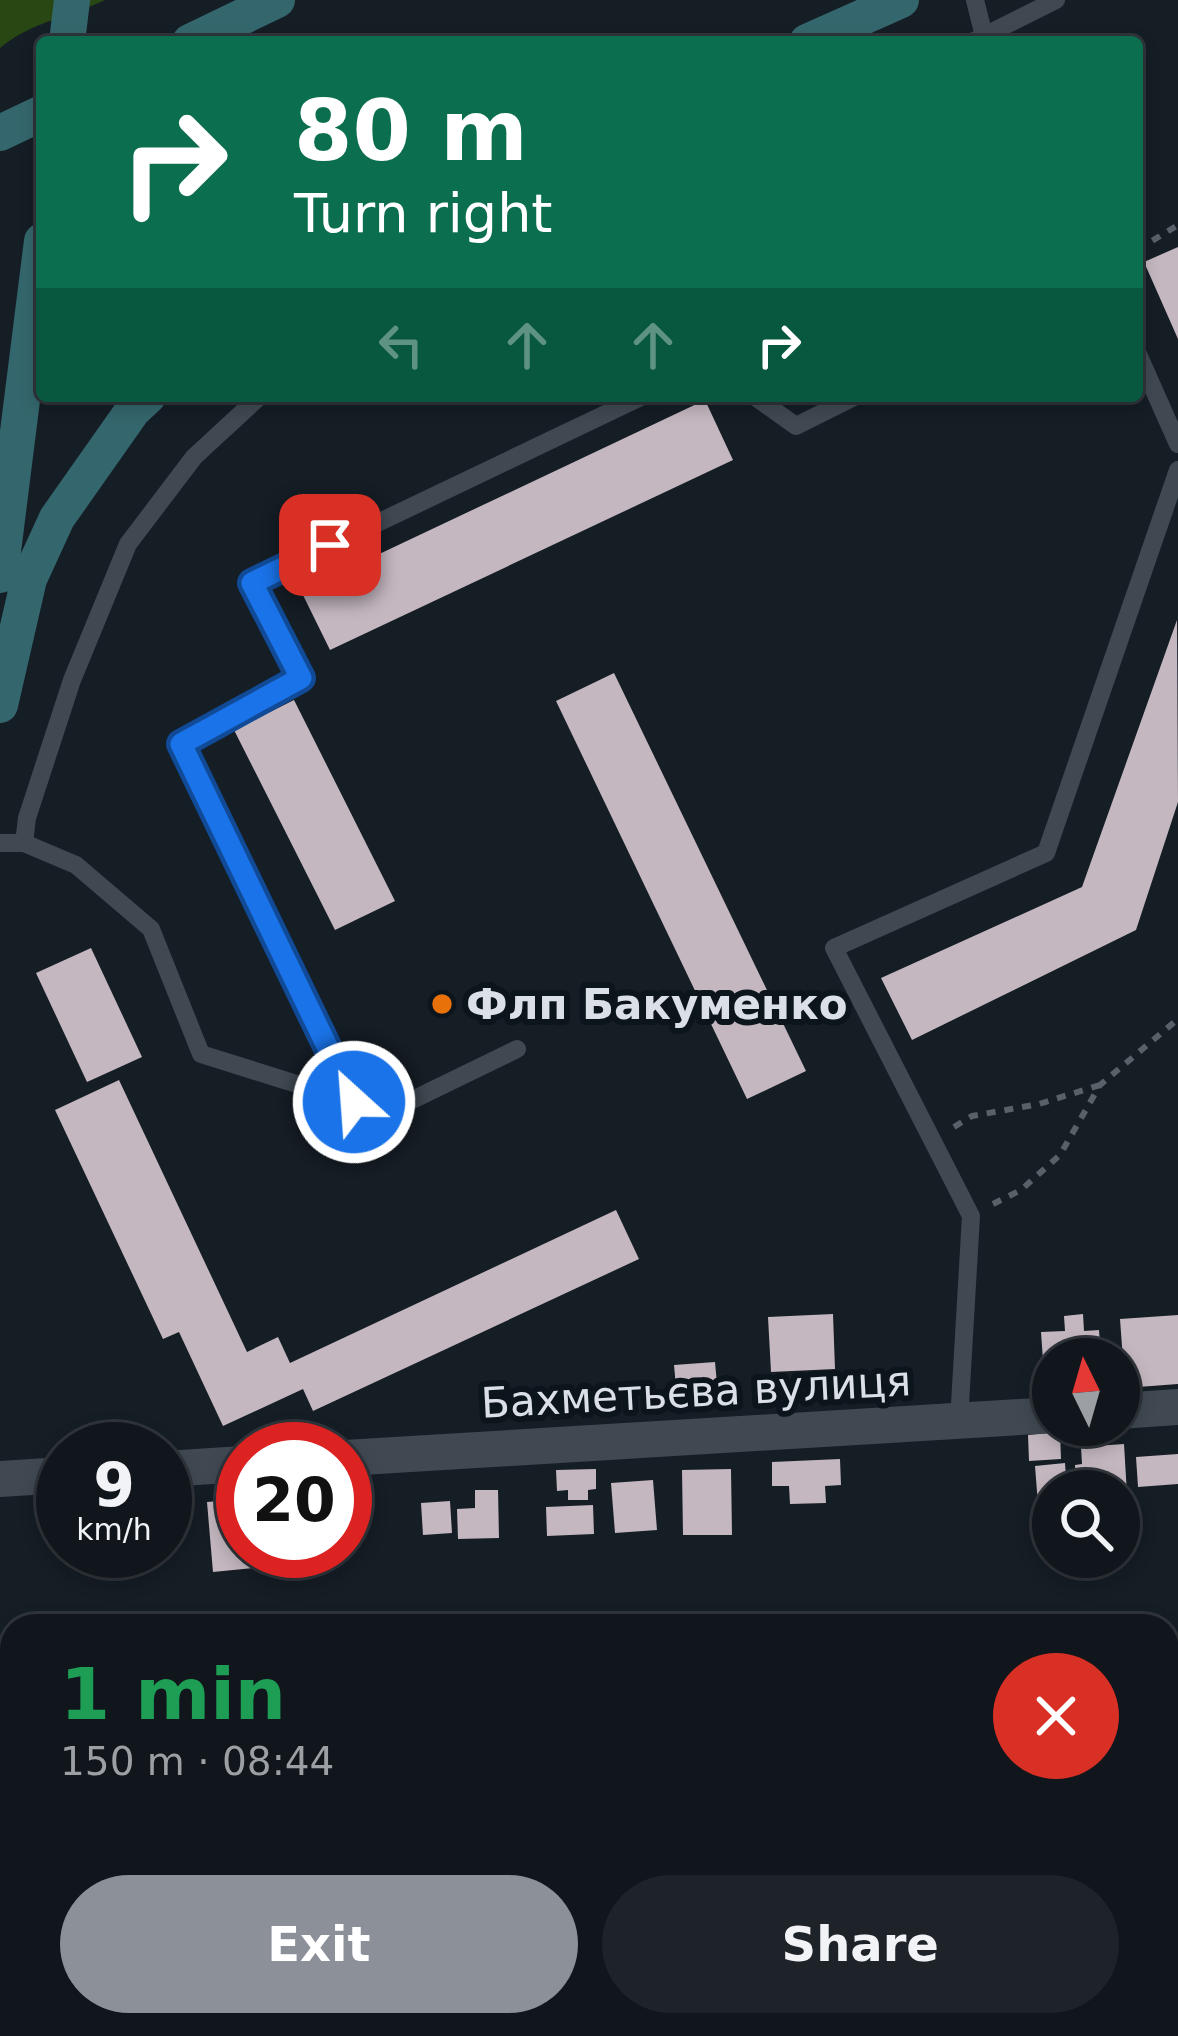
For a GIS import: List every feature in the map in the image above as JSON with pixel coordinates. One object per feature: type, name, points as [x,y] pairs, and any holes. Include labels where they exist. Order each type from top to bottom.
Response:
[{"type":"main road","points":[[68,36],[72,0]]},
{"type":"main road","points":[[237,0],[257,36]]},
{"type":"main road","points":[[202,36],[277,0]]},
{"type":"main road","points":[[820,36],[901,0]]},
{"type":"main road","points":[[0,134],[36,116]]},
{"type":"main road","points":[[0,575],[36,289]]},
{"type":"main road","points":[[0,704],[29,579],[57,518],[142,402]]},
{"type":"street","points":[[1140,1410],[1178,1407]]},
{"type":"street","name":"Бахметьєва вулиця","points":[[372,1456],[1032,1416]]},
{"type":"street","points":[[0,1479],[36,1477]]},
{"type":"lane","points":[[975,0],[978,36]]},
{"type":"lane","points":[[984,36],[1056,0]]},
{"type":"lane","points":[[1143,365],[1178,444]]},
{"type":"lane","points":[[24,843],[27,818],[72,680],[128,544],[194,457],[254,402]]},
{"type":"lane","points":[[354,1102],[181,744],[301,678],[252,583],[631,402]]},
{"type":"lane","points":[[762,402],[796,426],[844,402]]},
{"type":"lane","points":[[959,1421],[971,1216],[834,948],[1046,853],[1178,470]]},
{"type":"lane","points":[[0,843],[24,843],[76,865],[151,929],[201,1054],[354,1102],[402,1105],[517,1049]]},
{"type":"path","points":[[1143,246],[1178,225]]},
{"type":"path","points":[[971,1216],[1021,1190],[1060,1155],[1100,1085],[1178,1019]]},
{"type":"path","points":[[931,1142],[972,1116],[1100,1085]]},
{"type":"green space","points":[[0,0],[105,0],[37,26],[0,48]]},
{"type":"building","points":[[1178,247],[1178,339],[1144,262]]},
{"type":"building","points":[[701,402],[706,402],[733,460],[330,650],[301,591]]},
{"type":"building","points":[[1177,620],[1178,802],[1136,930],[912,1040],[881,978],[1082,887]]},
{"type":"building","points":[[614,673],[806,1071],[747,1099],[556,701]]},
{"type":"building","points":[[294,700],[395,901],[335,930],[234,730]]},
{"type":"building","points":[[91,948],[142,1057],[87,1082],[36,973]]},
{"type":"building","points":[[119,1080],[247,1352],[278,1337],[290,1363],[616,1210],[639,1259],[313,1411],[303,1389],[232,1422],[221,1422],[179,1332],[163,1339],[55,1110]]},
{"type":"building","points":[[833,1314],[835,1369],[771,1372],[768,1317]]},
{"type":"building","points":[[1083,1314],[1084,1331],[1099,1330],[1100,1338],[1041,1338],[1041,1332],[1065,1331],[1064,1316]]},
{"type":"building","points":[[1178,1315],[1178,1384],[1140,1387],[1140,1338],[1121,1338],[1120,1319]]},
{"type":"building","points":[[715,1362],[718,1395],[677,1398],[674,1365]]},
{"type":"building","points":[[1028,1435],[1032,1435],[1032,1446],[1061,1446],[1061,1459],[1029,1461]]},
{"type":"building","points":[[1124,1446],[1126,1470],[1075,1470],[1075,1465],[1082,1464],[1081,1447]]},
{"type":"building","points":[[1178,1454],[1178,1484],[1140,1487],[1136,1457]]},
{"type":"building","points":[[840,1459],[841,1485],[825,1486],[826,1503],[790,1504],[789,1486],[772,1486],[772,1462]]},
{"type":"building","points":[[1065,1463],[1066,1470],[1035,1470],[1035,1466]]},
{"type":"building","points":[[596,1469],[596,1489],[588,1490],[588,1500],[568,1500],[568,1490],[557,1491],[556,1470]]},
{"type":"building","points":[[731,1469],[732,1535],[683,1535],[682,1470]]},
{"type":"building","points":[[653,1480],[657,1530],[615,1533],[611,1483]]},
{"type":"building","points":[[475,1490],[498,1490],[499,1538],[458,1539],[457,1509],[475,1508]]},
{"type":"building","points":[[216,1501],[216,1572],[213,1572],[207,1502]]},
{"type":"building","points":[[450,1501],[452,1533],[423,1535],[421,1503]]},
{"type":"building","points":[[593,1505],[594,1534],[547,1536],[546,1507]]},
{"type":"place","name":"Флп Бакуменко","points":[[442,1004]]},
{"type":"route","points":[[330,545],[252,583],[301,678],[181,744],[354,1102]]}]
